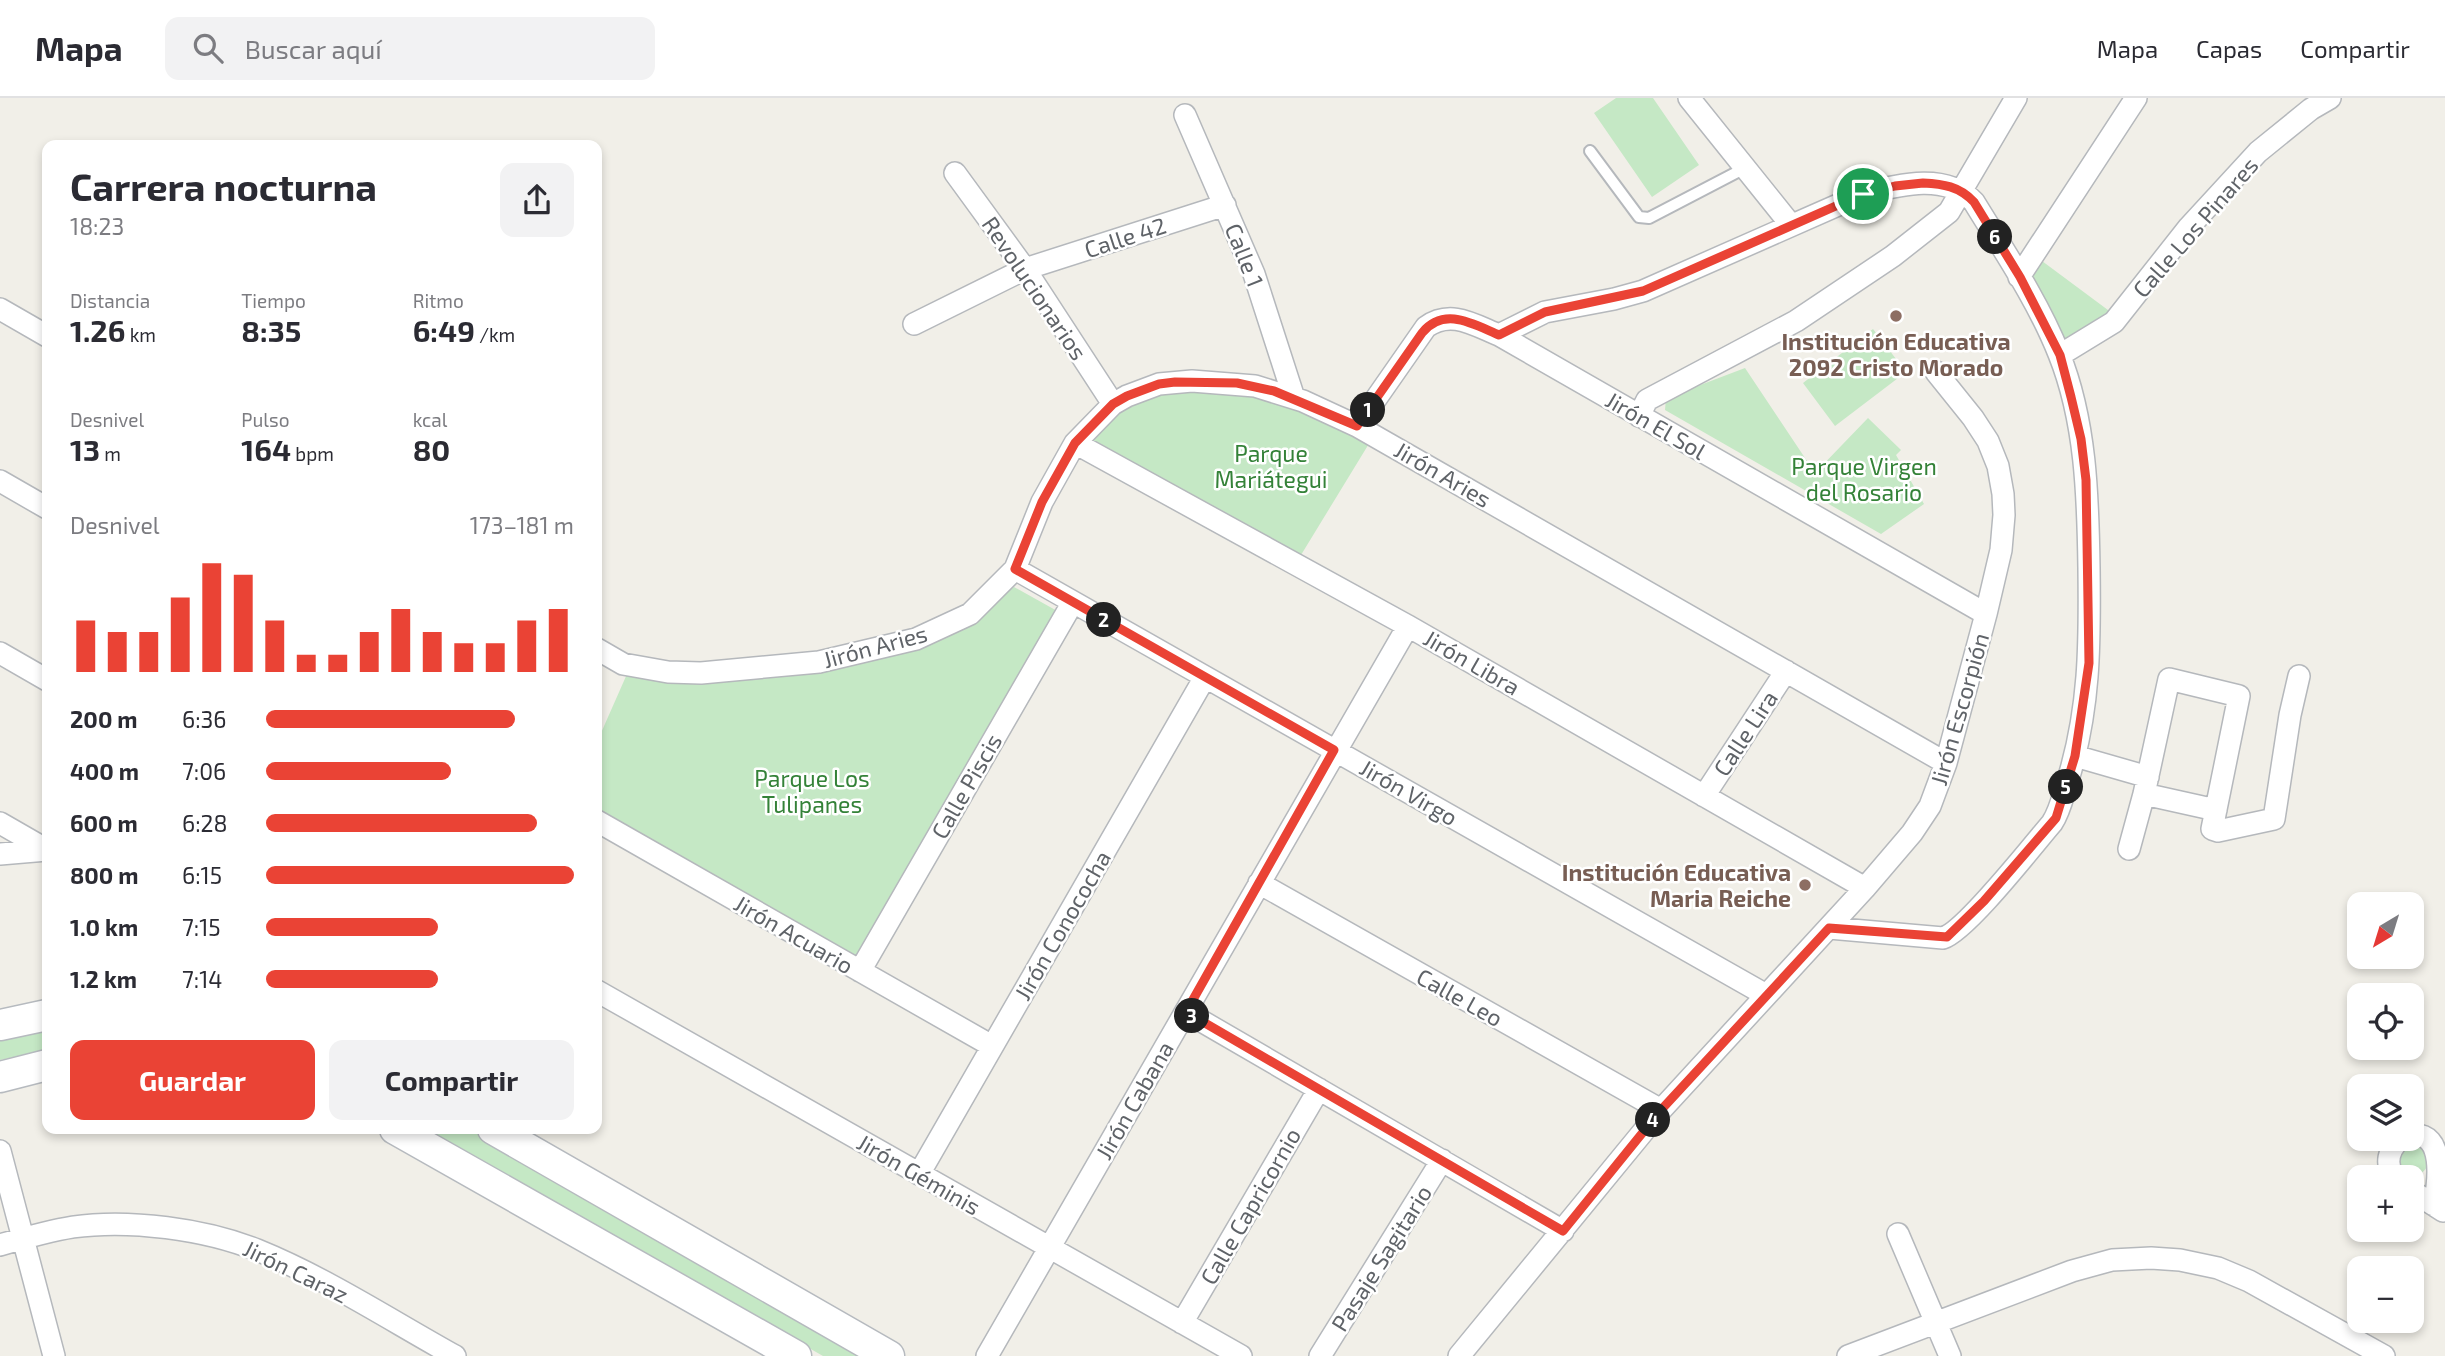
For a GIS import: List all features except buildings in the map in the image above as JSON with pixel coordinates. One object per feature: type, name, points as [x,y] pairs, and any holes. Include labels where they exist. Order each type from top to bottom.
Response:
[{"type":"main road","points":[[0,1025],[42,1016]]},
{"type":"main road","points":[[0,1077],[42,1066]]},
{"type":"main road","points":[[404,1134],[796,1356]]},
{"type":"main road","points":[[509,1134],[889,1356]]},
{"type":"main road","points":[[726,1316],[737,1309],[741,1298],[749,1289],[750,1276]]},
{"type":"street","points":[[1689,98],[1791,225]]},
{"type":"street","points":[[1639,416],[1647,400],[1796,321],[1893,256],[1949,212],[2016,98]]},
{"type":"street","points":[[2020,277],[2136,98]]},
{"type":"street","name":"Calle Los Pinares","points":[[2060,355],[2114,322],[2189,227],[2258,152],[2311,109],[2330,98]]},
{"type":"street","name":"Calle 1","points":[[1185,115],[1259,289],[1294,398]]},
{"type":"street","name":"Revolucionarios","points":[[955,173],[1025,269],[1113,404]]},
{"type":"street","points":[[1499,335],[1545,312],[1643,291],[1863,194],[1895,186],[1943,184],[1961,190],[1974,202],[2020,277],[2060,355],[2081,439],[2089,520],[2089,663],[2075,756],[2056,818],[1984,901],[1951,934],[1943,938],[1829,928]]},
{"type":"street","name":"Calle 42","points":[[914,324],[1025,269],[1225,205]]},
{"type":"street","points":[[0,309],[42,333]]},
{"type":"street","name":"Jirón El Sol","points":[[1357,426],[1422,333],[1431,324],[1451,317],[1461,319],[1499,335],[1986,614]]},
{"type":"street","name":"Jirón Escorpión","points":[[1459,1356],[1661,1110],[1865,888],[1912,833],[1930,806],[1946,763],[1986,614],[2004,534],[2003,494],[1998,466],[1988,442],[1973,418],[1936,372]]},
{"type":"street","name":"Jirón Aries","points":[[602,652],[623,664],[668,672],[701,673],[819,662],[916,639],[970,614],[1015,569],[1042,502],[1075,443],[1113,404],[1144,389],[1175,382],[1219,382],[1255,386],[1294,398],[1357,426],[1946,763]]},
{"type":"street","name":"Jirón Libra","points":[[1075,443],[1408,626],[1865,888]]},
{"type":"street","points":[[0,481],[42,505]]},
{"type":"street","name":"Jirón Virgo","points":[[1015,569],[1766,995]]},
{"type":"street","name":"Calle Piscis","points":[[860,971],[1073,602]]},
{"type":"street","name":"Jirón Cabana","points":[[987,1356],[1334,750],[1408,626]]},
{"type":"street","points":[[0,653],[42,677]]},
{"type":"street","name":"Calle Lira","points":[[1704,796],[1786,671]]},
{"type":"street","points":[[2129,849],[2169,679],[2239,696],[2214,819],[2218,831],[2274,819],[2300,676]]},
{"type":"street","name":"Jirón Conococha","points":[[919,1174],[1205,677]]},
{"type":"street","points":[[2075,756],[2146,785],[2214,819]]},
{"type":"street","points":[[0,823],[42,847]]},
{"type":"street","name":"Jirón Acuario","points":[[602,824],[992,1046]]},
{"type":"street","points":[[0,855],[42,851]]},
{"type":"street","name":"Calle Leo","points":[[1259,883],[1661,1110]]},
{"type":"street","name":"Jirón Géminis","points":[[602,994],[1241,1356]]},
{"type":"street","points":[[1186,1012],[1563,1231]]},
{"type":"street","name":"Calle Capricornio","points":[[1182,1323],[1318,1089]]},
{"type":"street","points":[[2424,1136],[2432,1140],[2441,1154],[2440,1209]]},
{"type":"street","points":[[0,1151],[54,1356]]},
{"type":"street","name":"Pasaje Sagitario","points":[[1321,1356],[1442,1160]]},
{"type":"street","points":[[2424,1199],[2440,1209]]},
{"type":"street","name":"Jirón Caraz","points":[[0,1245],[76,1227],[113,1226],[170,1230],[234,1242],[315,1277],[455,1356]]},
{"type":"street","points":[[1898,1234],[1950,1356]]},
{"type":"street","points":[[1848,1356],[2072,1271],[2112,1260],[2151,1258],[2180,1260],[2218,1268],[2249,1281],[2384,1356]]},
{"type":"lane","points":[[1590,151],[1639,218],[1649,218],[1745,168]]},
{"type":"green space","points":[[1616,98],[1653,98],[1699,165],[1652,197],[1594,113]]},
{"type":"green space","points":[[2042,261],[2112,313],[2065,344],[2028,280]]},
{"type":"green space","points":[[1873,329],[1906,372],[1835,426],[1803,383]]},
{"type":"green space","name":"Parque Virgen del Rosario","points":[[1745,368],[1815,473],[1868,418],[1901,450],[1896,455],[1924,504],[1881,534],[1665,410],[1666,398]]},
{"type":"green space","name":"Parque Mariátegui","points":[[1216,390],[1270,397],[1370,442],[1301,555],[1089,439],[1101,422],[1130,404],[1167,391]]},
{"type":"green space","name":"Parque Los Tulipanes","points":[[1014,587],[1059,612],[859,959],[602,818],[602,731],[627,674],[796,669],[977,614]]},
{"type":"green space","points":[[42,1029],[42,1051],[0,1060],[0,1038]]},
{"type":"green space","points":[[434,1134],[482,1134],[866,1356],[823,1356]]},
{"type":"green space","points":[[2404,1151],[2424,1151],[2427,1156],[2424,1171],[2424,1165],[2401,1165]]},
{"type":"place","name":"Institución Educativa 2092 Cristo Morado","points":[[1896,316]]},
{"type":"place","name":"Institución Educativa Maria Reiche","points":[[1805,885]]},
{"type":"route","points":[[1923,183],[1943,184],[1966,194],[1974,202],[2020,277],[2060,355],[2081,439],[2089,520],[2089,663],[2073,764],[2056,818],[1984,901],[1947,937],[1829,928],[1661,1110],[1563,1231],[1186,1012],[1334,750],[1015,569],[1042,502],[1075,443],[1113,404],[1127,396],[1159,384],[1175,382],[1237,383],[1303,401],[1357,426],[1426,327],[1440,319],[1461,319],[1499,335],[1545,312],[1630,296],[1643,291],[1863,194],[1923,183]]}]
